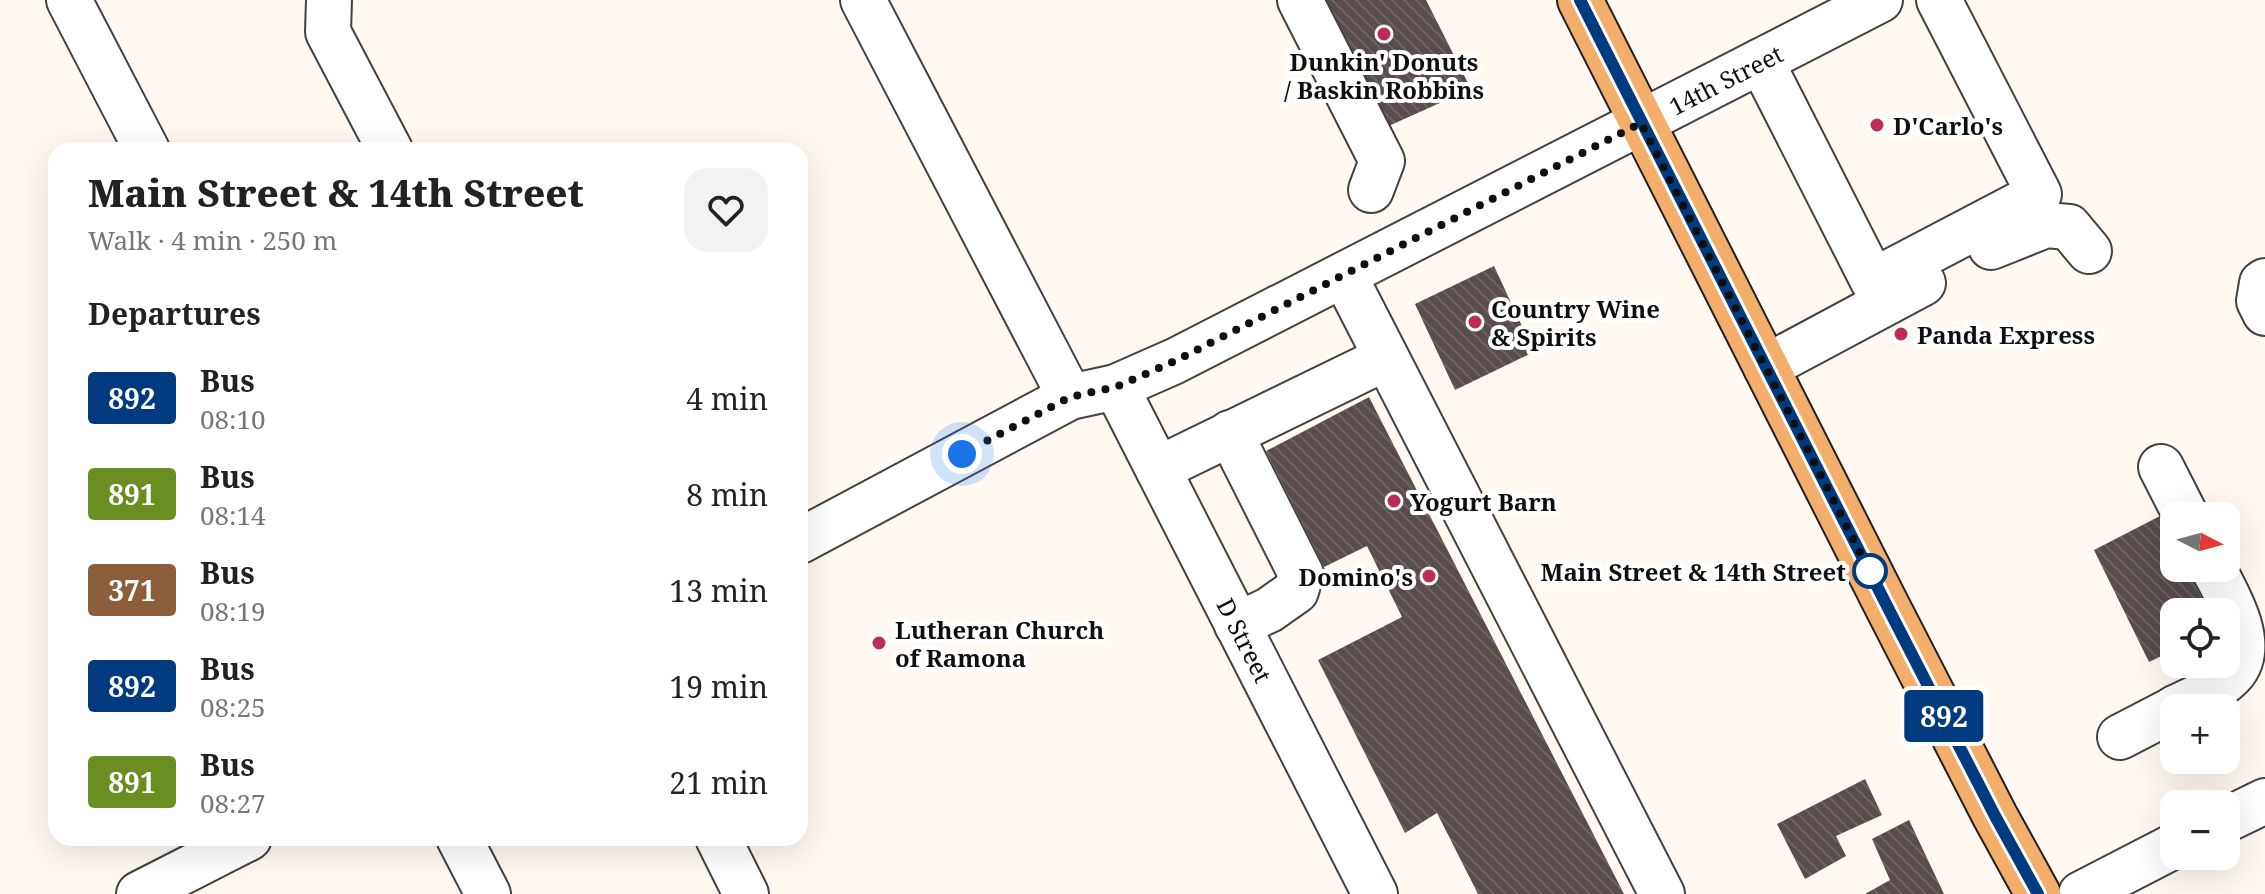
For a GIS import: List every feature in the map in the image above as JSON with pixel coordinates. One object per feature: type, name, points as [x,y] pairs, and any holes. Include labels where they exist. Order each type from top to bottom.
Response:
[{"type":"main road","points":[[1580,0],[1995,816],[2038,894]]},
{"type":"street","points":[[69,0],[143,142]]},
{"type":"street","points":[[329,0],[328,32],[386,142]]},
{"type":"street","points":[[863,0],[1070,397]]},
{"type":"street","points":[[1300,0],[1382,161],[1371,190]]},
{"type":"street","name":"14th Street","points":[[808,537],[1070,397],[1116,387],[1175,361],[1880,0]]},
{"type":"street","points":[[1761,61],[1873,281],[2039,194],[1939,0]]},
{"type":"street","points":[[1766,367],[2005,240],[2046,225],[2069,227],[2089,251]]},
{"type":"street","points":[[1344,275],[1662,894]]},
{"type":"street","points":[[2265,281],[2259,301],[2265,313]]},
{"type":"street","points":[[1158,469],[1386,358]]},
{"type":"street","name":"D Street","points":[[1116,387],[1237,625],[1364,890]]},
{"type":"street","points":[[1230,433],[1301,574],[1296,591],[1269,610],[1237,625]]},
{"type":"street","points":[[2161,467],[2179,502]]},
{"type":"street","points":[[2203,694],[2235,671],[2243,645],[2234,608],[2220,582]]},
{"type":"street","points":[[2120,737],[2160,716]]},
{"type":"street","points":[[2240,813],[2265,801]]},
{"type":"street","points":[[463,846],[488,894]]},
{"type":"street","points":[[722,846],[746,894]]},
{"type":"street","points":[[139,894],[199,849]]},
{"type":"street","points":[[2081,894],[2160,853]]},
{"type":"building","points":[[1322,0],[1426,0],[1471,89],[1373,133]]},
{"type":"building","points":[[1494,266],[1534,352],[1455,390],[1415,304]]},
{"type":"building","points":[[1369,397],[1624,894],[1478,894],[1437,813],[1405,833],[1318,660],[1402,617],[1367,546],[1324,567],[1266,451]]},
{"type":"building","points":[[2160,516],[2160,582],[2194,582],[2202,598],[2160,598],[2160,657],[2149,662],[2094,550]]},
{"type":"building","points":[[1865,779],[1882,815],[1836,836],[1846,856],[1805,879],[1777,824]]},
{"type":"building","points":[[1909,820],[1944,894],[1865,894],[1890,880],[1872,839]]},
{"type":"bus line","name":"892","points":[[1580,0],[1886,604],[2038,894]]},
{"type":"place","name":"Dunkin' Donuts / Baskin Robbins","points":[[1384,34]]},
{"type":"place","name":"D'Carlo's","points":[[1877,125]]},
{"type":"place","name":"Country Wine & Spirits","points":[[1475,322]]},
{"type":"place","name":"Panda Express","points":[[1901,334]]},
{"type":"place","name":"Yogurt Barn","points":[[1394,501]]},
{"type":"place","name":"Main Street & 14th Street","points":[[1870,571]]},
{"type":"place","name":"Domino's","points":[[1429,576]]},
{"type":"place","name":"Lutheran Church of Ramona","points":[[879,643]]},
{"type":"route","points":[[962,454],[1070,397],[1116,387],[1175,361],[1641,123],[1872,576],[1870,571]]}]
